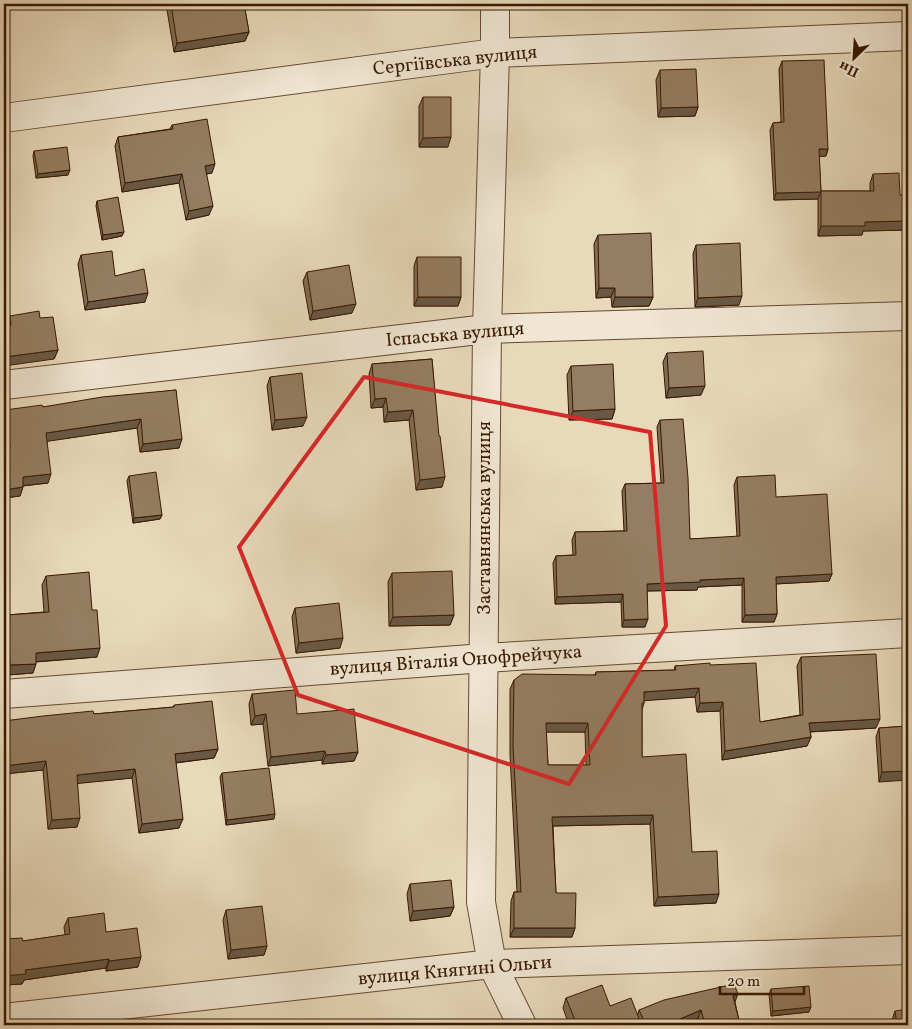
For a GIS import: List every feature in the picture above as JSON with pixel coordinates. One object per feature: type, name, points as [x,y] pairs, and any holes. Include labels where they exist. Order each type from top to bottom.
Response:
[{"type":"street","name":"Заставнянська вулиця","points":[[495,4],[487,329],[481,902],[492,964],[522,1025]]},
{"type":"street","name":"Сергіївська вулиця","points":[[4,118],[495,53],[908,36]]},
{"type":"street","name":"Іспаська вулиця","points":[[4,385],[487,329],[908,316]]},
{"type":"street","name":"вулиця Віталія Онофрейчука","points":[[4,694],[484,658],[908,633]]},
{"type":"street","name":"вулиця Княгині Ольги","points":[[4,1018],[492,964],[908,950]]},
{"type":"highlighted area","points":[[364,377],[650,432],[666,626],[569,784],[298,695],[239,547]]},
{"type":"building","points":[[171,4],[244,4],[249,32],[177,43]]},
{"type":"building","points":[[824,60],[828,149],[819,149],[821,192],[776,193],[773,123],[784,122],[782,61]]},
{"type":"building","points":[[696,69],[698,107],[661,108],[660,70]]},
{"type":"building","points":[[423,97],[451,97],[451,137],[423,138]]},
{"type":"building","points":[[207,119],[215,164],[205,166],[213,206],[189,211],[182,174],[125,183],[118,137],[173,129],[172,125]]},
{"type":"building","points":[[67,147],[70,170],[38,174],[34,151]]},
{"type":"building","points":[[899,173],[900,195],[908,195],[908,221],[865,222],[865,226],[821,226],[821,191],[874,191],[873,174]]},
{"type":"building","points":[[118,197],[124,232],[103,235],[97,201]]},
{"type":"building","points":[[651,233],[653,297],[615,297],[615,288],[599,288],[598,235]]},
{"type":"building","points":[[740,243],[742,296],[698,298],[696,245]]},
{"type":"building","points":[[112,251],[115,276],[144,269],[148,293],[88,302],[81,255]]},
{"type":"building","points":[[417,257],[461,257],[461,297],[418,297]]},
{"type":"building","points":[[349,265],[356,304],[313,311],[307,272]]},
{"type":"building","points":[[39,311],[40,318],[53,317],[58,350],[4,357],[4,324],[11,325],[10,316]]},
{"type":"building","points":[[703,351],[705,386],[669,388],[667,353]]},
{"type":"building","points":[[432,359],[445,477],[420,480],[413,410],[388,412],[386,398],[375,399],[372,364]]},
{"type":"building","points":[[613,364],[615,409],[573,411],[571,366]]},
{"type":"building","points":[[302,373],[307,417],[275,420],[270,377]]},
{"type":"building","points":[[176,390],[182,439],[143,444],[141,419],[46,433],[51,474],[23,477],[23,487],[4,490],[4,449],[10,448],[5,410],[42,405],[43,407],[102,397]]},
{"type":"building","points":[[683,419],[688,478],[690,539],[740,536],[737,477],[775,475],[776,497],[827,494],[832,574],[776,577],[777,614],[745,615],[744,578],[647,584],[648,619],[624,620],[623,594],[557,597],[556,556],[576,555],[575,532],[627,531],[625,484],[664,483],[660,420]]},
{"type":"building","points":[[156,472],[162,515],[134,518],[129,476]]},
{"type":"building","points":[[452,571],[454,615],[393,617],[392,573]]},
{"type":"building","points":[[89,572],[92,610],[97,610],[100,648],[36,653],[36,664],[10,665],[7,615],[49,612],[46,576]]},
{"type":"building","points":[[339,603],[343,638],[299,643],[295,608]]},
{"type":"building","points":[[876,654],[880,719],[809,723],[811,737],[725,751],[723,702],[700,703],[699,688],[644,692],[644,703],[642,703],[642,757],[686,754],[692,852],[717,851],[719,894],[658,897],[653,815],[552,817],[556,893],[576,893],[575,928],[514,928],[514,892],[521,892],[513,746],[514,680],[522,674],[596,675],[596,672],[676,670],[675,666],[710,663],[710,665],[756,663],[760,722],[803,715],[801,657]],"holes":[[[546,723],[588,723],[590,765],[548,765]]]},
{"type":"building","points":[[295,690],[297,714],[354,709],[358,752],[326,755],[325,751],[271,757],[266,714],[255,716],[252,694]]},
{"type":"building","points":[[212,701],[218,749],[175,754],[183,819],[142,824],[135,769],[77,775],[80,818],[52,820],[46,761],[4,766],[4,721],[93,711],[94,714],[174,707],[174,705]]},
{"type":"building","points":[[908,726],[908,771],[882,772],[879,728]]},
{"type":"building","points":[[269,768],[275,814],[227,820],[222,773]]},
{"type":"building","points":[[451,880],[454,907],[413,911],[410,884]]},
{"type":"building","points":[[262,906],[267,946],[231,950],[226,910]]},
{"type":"building","points":[[104,913],[106,932],[137,928],[141,957],[109,961],[109,959],[25,970],[26,974],[4,976],[4,939],[22,938],[23,941],[70,934],[68,918]]},
{"type":"building","points":[[734,984],[738,994],[733,996],[740,1025],[705,1025],[701,1010],[666,1025],[646,1025],[639,1010],[664,1000]]},
{"type":"building","points":[[602,985],[610,1006],[631,998],[640,1021],[629,1025],[577,1025],[566,998]]},
{"type":"building","points":[[809,986],[811,1007],[773,1011],[771,989]]},
{"type":"building","points":[[908,1009],[908,1025],[897,1025],[895,1011]]}]
